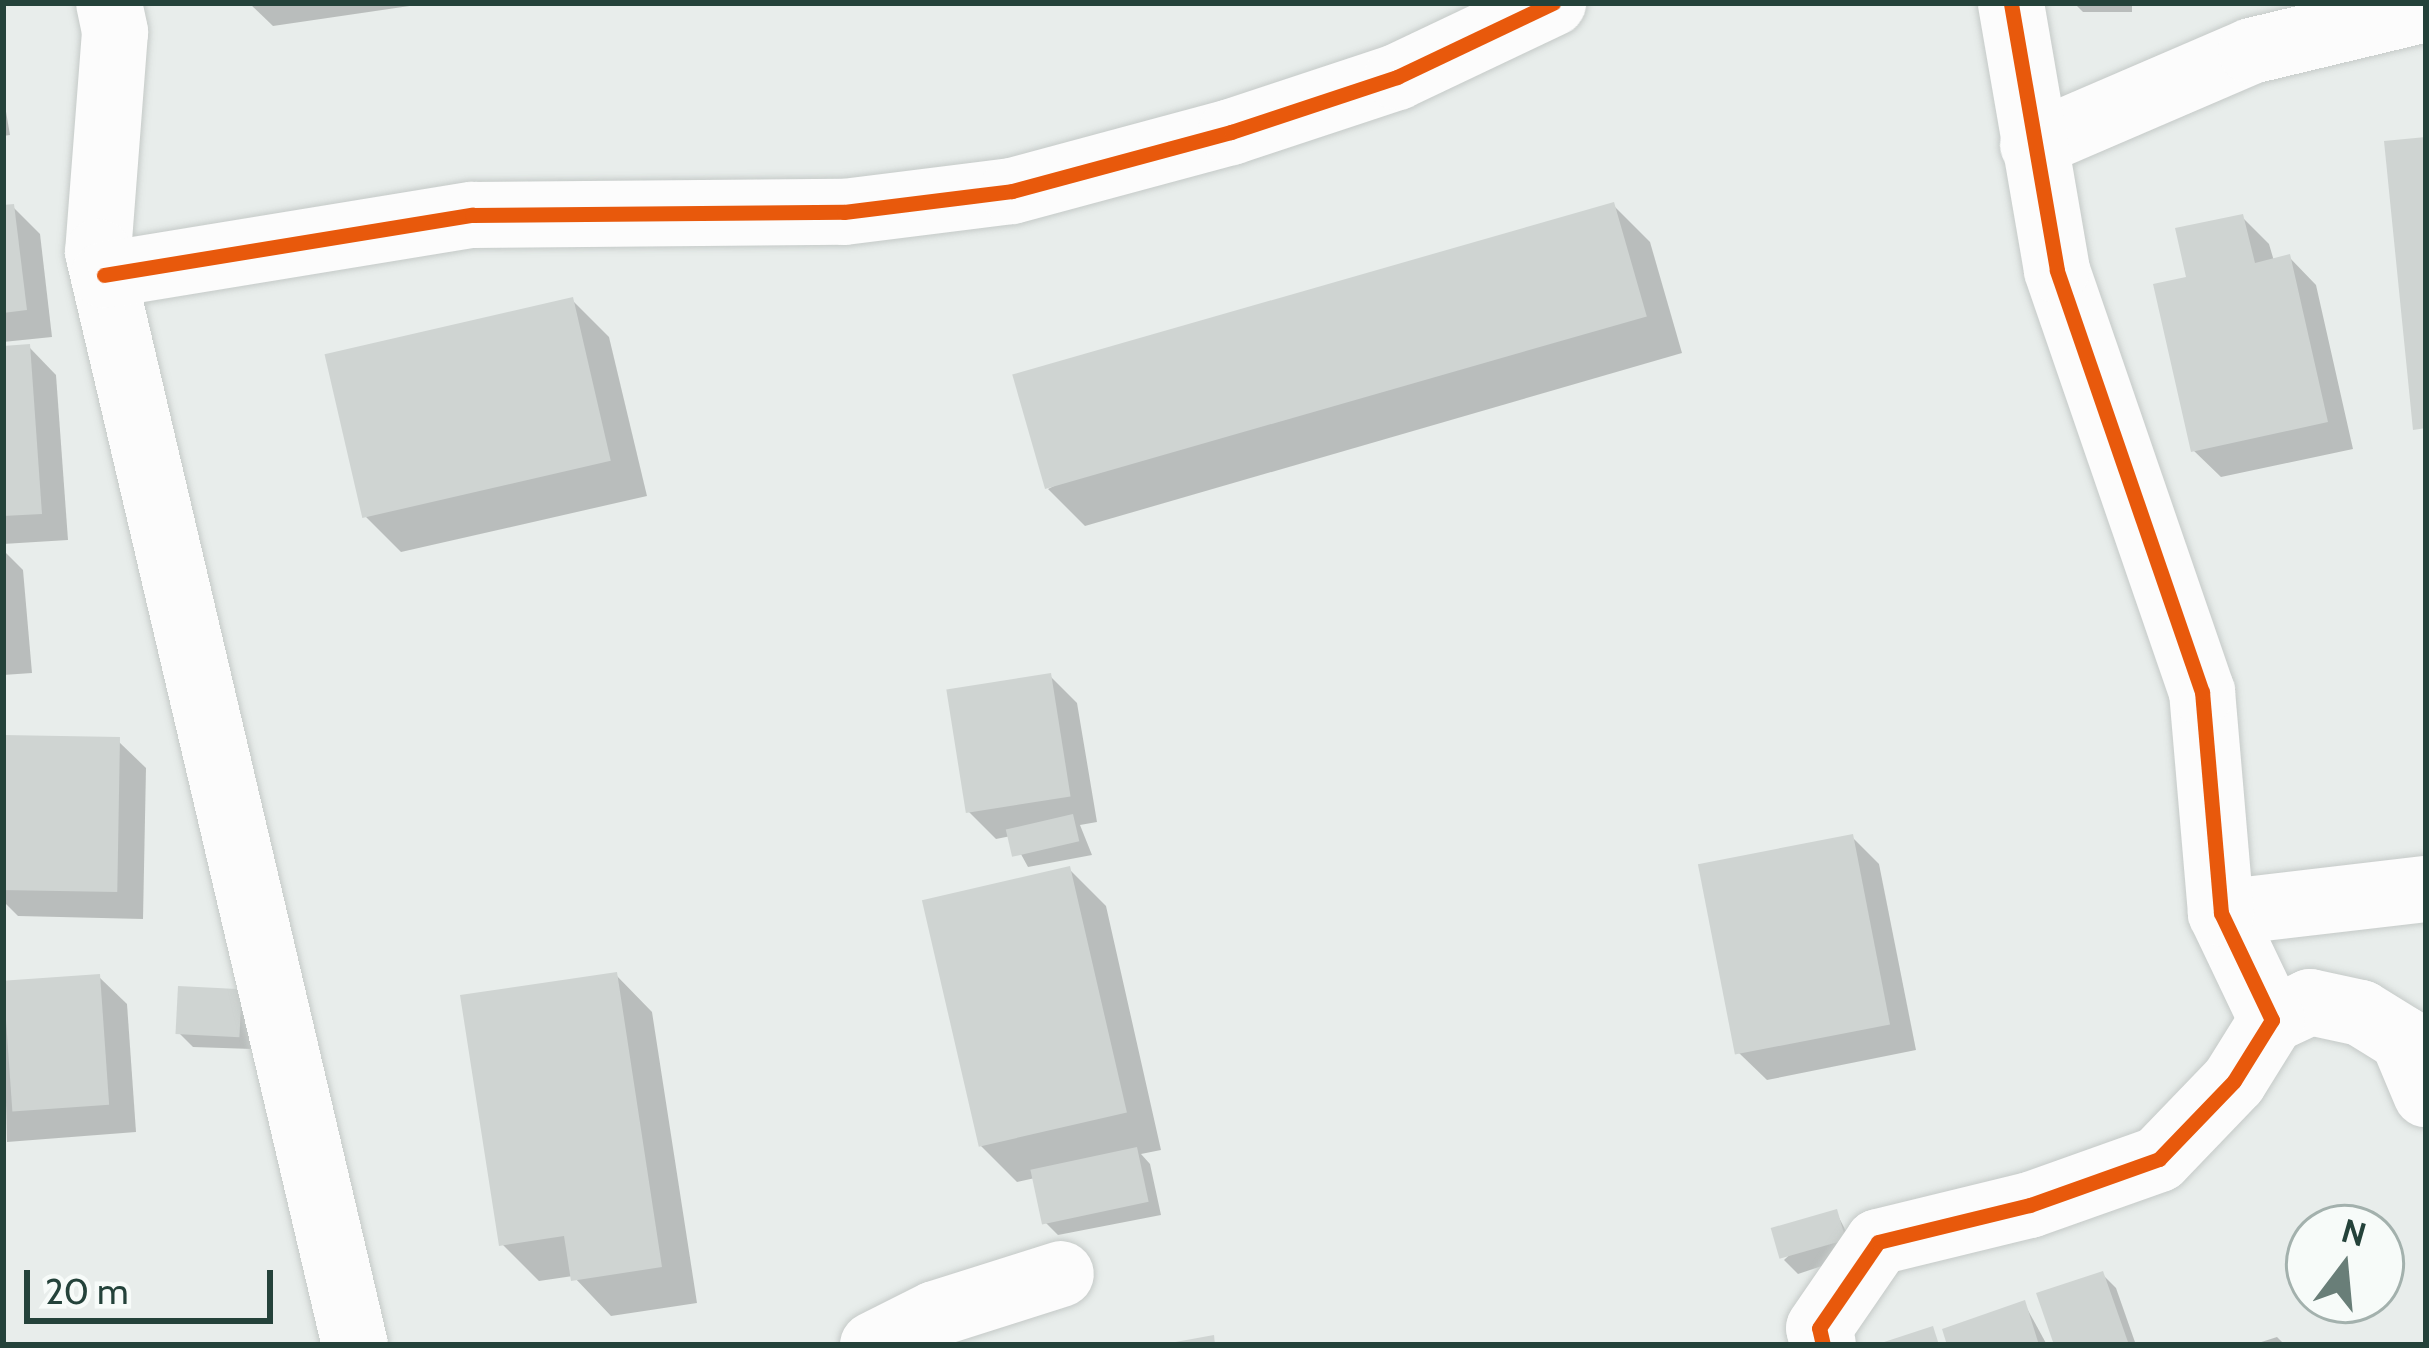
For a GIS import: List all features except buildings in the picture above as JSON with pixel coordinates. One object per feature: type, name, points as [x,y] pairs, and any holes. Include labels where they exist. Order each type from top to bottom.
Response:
[{"type":"street","points":[[109,3],[115,32],[98,252],[356,1345]]},
{"type":"street","points":[[104,275],[472,215],[844,212],[1012,191],[1231,132],[1397,77],[1553,3]]},
{"type":"street","points":[[2011,3],[2033,145],[2086,373],[2202,692],[2221,913],[2272,1020]]},
{"type":"street","points":[[2033,145],[2251,51],[2426,9]]},
{"type":"street","points":[[2221,913],[2426,889]]},
{"type":"street","points":[[1823,1345],[1820,1328],[1878,1242],[2030,1205],[2159,1160],[2234,1081],[2272,1020],[2310,1002],[2361,1013],[2403,1039],[2426,1094]]},
{"type":"street","points":[[873,1345],[935,1314],[1061,1274]]},
{"type":"cycle path","points":[[104,275],[472,215],[844,212],[1012,191],[1231,132],[1397,77],[1553,3]]},
{"type":"cycle path","points":[[1823,1345],[1819,1328],[1878,1242],[2030,1205],[2159,1159],[2234,1081],[2272,1020],[2221,913],[2202,692],[2057,270],[2011,3]]}]
